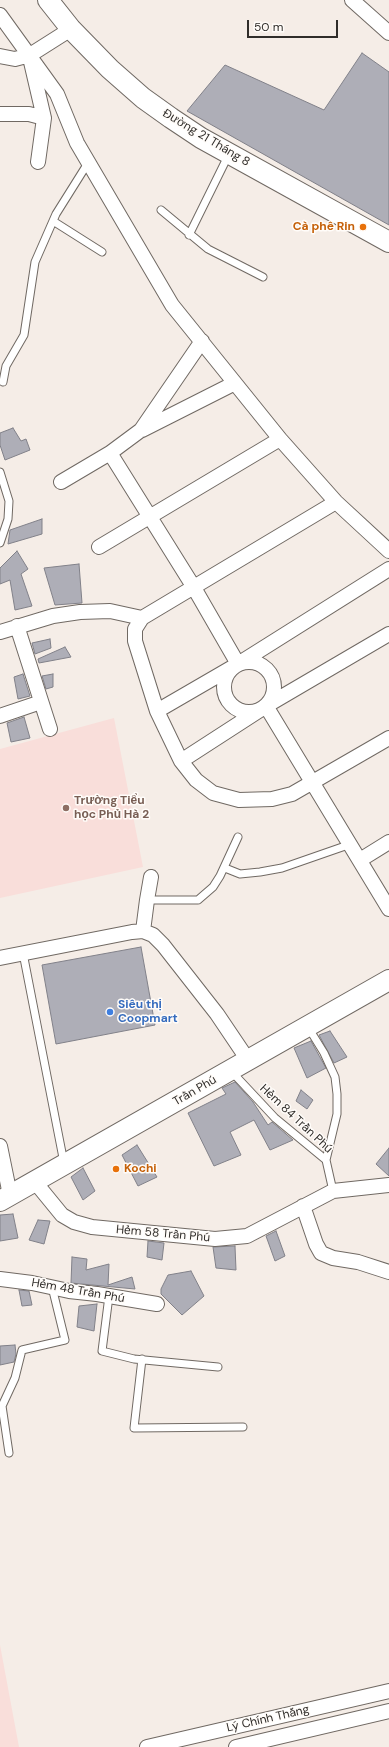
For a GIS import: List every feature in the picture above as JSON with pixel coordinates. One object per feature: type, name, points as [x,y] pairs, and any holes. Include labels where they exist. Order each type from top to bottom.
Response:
[{"type":"main road","name":"Đường 21 Tháng 8","points":[[48,0],[71,29],[110,69],[143,98],[201,138],[389,242]]},
{"type":"main road","name":"Trần Phú","points":[[4,1192],[245,1055],[389,966]]},
{"type":"main road","name":"Trần Phú","points":[[4,1192],[34,1182],[64,1158],[230,1070],[245,1055],[307,1025],[389,980]]},
{"type":"street","points":[[352,0],[389,33]]},
{"type":"street","points":[[0,14],[57,94],[77,143],[172,305],[280,440],[336,502],[389,551]]},
{"type":"street","points":[[0,56],[14,59],[30,55],[71,29]]},
{"type":"street","points":[[30,55],[44,118],[38,162]]},
{"type":"street","points":[[0,114],[29,114],[44,118]]},
{"type":"street","points":[[142,430],[202,341]]},
{"type":"street","points":[[61,482],[110,453],[142,430],[235,383]]},
{"type":"street","points":[[99,547],[280,440]]},
{"type":"street","points":[[110,453],[193,586],[238,664]]},
{"type":"street","points":[[336,502],[193,586],[142,618],[135,629],[135,641],[157,711],[181,761],[196,780],[213,793],[239,800],[272,799],[292,794],[389,738]]},
{"type":"street","points":[[157,711],[238,664],[389,569]]},
{"type":"street","points":[[0,632],[53,616],[80,612],[110,611],[142,618]]},
{"type":"street","points":[[17,626],[50,729]]},
{"type":"street","points":[[181,761],[266,706],[389,634]]},
{"type":"street","points":[[254,662],[262,665],[272,676],[274,692],[266,706],[258,710],[246,711],[234,707],[228,701],[224,689],[226,676],[231,669],[238,664],[254,662]]},
{"type":"street","points":[[0,716],[41,702]]},
{"type":"street","points":[[266,706],[389,909]]},
{"type":"street","points":[[360,860],[389,842]]},
{"type":"street","points":[[143,932],[151,877]]},
{"type":"street","points":[[0,958],[120,934],[143,932],[153,935],[163,945],[217,1014],[245,1055]]},
{"type":"street","points":[[0,1146],[4,1192]]},
{"type":"street","name":"Hẻm 58 Trần Phú","points":[[34,1182],[62,1215],[74,1222],[92,1227],[215,1239],[247,1236],[333,1191]]},
{"type":"street","points":[[333,1191],[389,1185]]},
{"type":"street","points":[[303,1206],[316,1244],[321,1253],[333,1258],[358,1262],[389,1272]]},
{"type":"street","name":"Hẻm 48 Trần Phú","points":[[0,1279],[157,1304]]},
{"type":"street","name":"Lý Chính Thắng","points":[[147,1747],[389,1690]]},
{"type":"street","name":"Lý Chính Thắng","points":[[236,1747],[389,1711]]},
{"type":"lane","points":[[189,234],[229,153]]},
{"type":"lane","points":[[2,382],[6,366],[24,335],[35,262],[53,220],[89,163]]},
{"type":"lane","points":[[161,210],[208,249],[264,277]]},
{"type":"lane","points":[[53,220],[102,252]]},
{"type":"lane","points":[[0,472],[8,501],[8,519],[0,543]]},
{"type":"lane","points":[[147,900],[198,900],[213,887],[224,868],[238,837]]},
{"type":"lane","points":[[224,868],[240,874],[282,868],[351,844]]},
{"type":"lane","points":[[22,953],[64,1158]]},
{"type":"lane","points":[[307,1025],[324,1053],[336,1082],[336,1114],[326,1160]]},
{"type":"lane","name":"Hẻm 84 Trần Phú","points":[[230,1070],[275,1118],[326,1160],[333,1191]]},
{"type":"lane","points":[[8,1453],[2,1406],[15,1378],[22,1350],[65,1340],[52,1287]]},
{"type":"lane","points":[[109,1296],[102,1350],[142,1359],[218,1367]]},
{"type":"lane","points":[[142,1359],[134,1428],[243,1427]]},
{"type":"shaded area","name":"Trường Tiểu học Phủ Hà 2","points":[[114,718],[143,867],[0,898],[0,749]]},
{"type":"shaded area","points":[[0,1645],[19,1747],[0,1747]]},
{"type":"building","points":[[362,53],[389,72],[389,225],[187,111],[225,65],[324,110]]},
{"type":"building","points":[[13,428],[21,441],[26,439],[30,450],[5,460],[0,445],[0,433]]},
{"type":"building","points":[[42,519],[42,534],[8,544],[10,530]]},
{"type":"building","points":[[17,551],[28,569],[21,574],[32,606],[15,610],[10,580],[0,584],[0,568]]},
{"type":"building","points":[[79,564],[82,603],[55,605],[44,568]]},
{"type":"building","points":[[50,639],[51,648],[35,654],[32,643]]},
{"type":"building","points":[[65,647],[71,657],[39,663],[38,659]]},
{"type":"building","points":[[23,674],[30,696],[18,699],[14,677]]},
{"type":"building","points":[[53,674],[53,687],[46,689],[42,676]]},
{"type":"building","points":[[24,717],[30,738],[11,742],[7,723]]},
{"type":"building","points":[[141,947],[155,1025],[56,1044],[42,965]]},
{"type":"building","points":[[330,1031],[347,1057],[334,1063],[319,1035]]},
{"type":"building","points":[[311,1041],[326,1068],[307,1078],[294,1048]]},
{"type":"building","points":[[235,1082],[253,1102],[268,1125],[272,1122],[293,1140],[270,1150],[254,1120],[230,1132],[241,1155],[214,1166],[188,1113],[226,1094],[222,1088]]},
{"type":"building","points":[[301,1090],[313,1100],[307,1109],[296,1101]]},
{"type":"building","points":[[137,1145],[157,1177],[138,1186],[122,1155]]},
{"type":"building","points":[[389,1148],[389,1176],[376,1164]]},
{"type":"building","points":[[83,1168],[95,1191],[83,1200],[71,1177]]},
{"type":"building","points":[[13,1214],[18,1238],[0,1241],[0,1215]]},
{"type":"building","points":[[38,1220],[50,1221],[44,1244],[29,1240]]},
{"type":"building","points":[[276,1231],[285,1256],[275,1261],[266,1236]]},
{"type":"building","points":[[148,1241],[164,1243],[162,1260],[147,1257]]},
{"type":"building","points":[[235,1246],[236,1270],[216,1268],[213,1247]]},
{"type":"building","points":[[72,1257],[87,1259],[86,1270],[109,1264],[108,1285],[132,1277],[135,1289],[71,1283]]},
{"type":"building","points":[[191,1271],[204,1296],[182,1315],[161,1294],[161,1289],[168,1275]]},
{"type":"building","points":[[19,1290],[29,1291],[32,1305],[22,1306]]},
{"type":"building","points":[[97,1304],[94,1331],[77,1327],[79,1306]]},
{"type":"building","points":[[15,1345],[16,1354],[14,1362],[0,1365],[0,1346]]},
{"type":"place","name":"Cà phê Rin","points":[[363,227]]},
{"type":"place","name":"Trường Tiểu học Phủ Hà 2","points":[[66,808]]},
{"type":"place","name":"Siêu thị Coopmart","points":[[110,1012]]},
{"type":"place","name":"Kochi","points":[[116,1169]]}]
